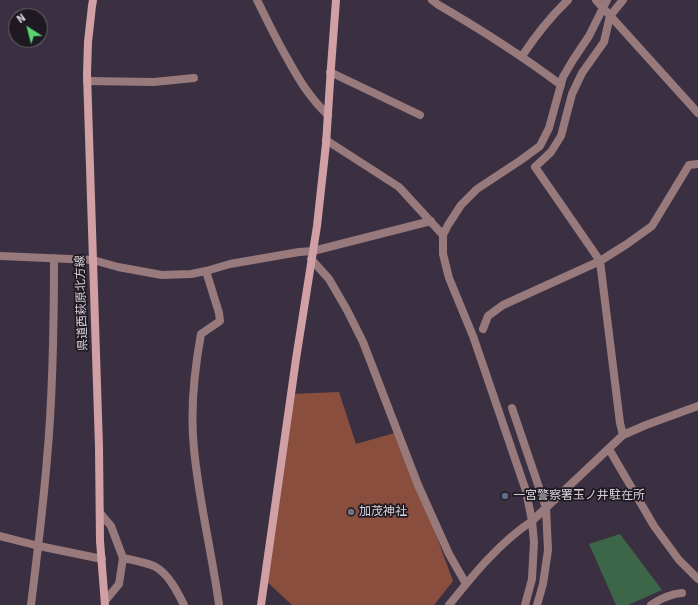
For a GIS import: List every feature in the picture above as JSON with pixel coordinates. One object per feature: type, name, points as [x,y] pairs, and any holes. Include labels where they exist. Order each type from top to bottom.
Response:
[{"type":"street","name":"県道西萩原北方線","points":[[93,0],[88,42],[87,81],[96,327],[100,541],[105,603]]},
{"type":"street","points":[[258,0],[272,31],[300,81],[316,104],[328,115]]},
{"type":"street","points":[[261,605],[317,226],[326,140],[336,0]]},
{"type":"street","points":[[432,0],[522,56],[561,85]]},
{"type":"street","points":[[522,56],[554,12],[568,0]]},
{"type":"street","points":[[596,0],[698,113]]},
{"type":"street","points":[[525,605],[532,579],[534,542],[532,521],[526,491],[473,336],[449,278],[443,254],[443,235],[461,205],[477,189],[540,146],[549,128],[563,77],[589,36],[607,0]]},
{"type":"street","points":[[622,435],[600,261],[535,167],[552,152],[561,136],[572,94],[582,73],[604,42],[610,16],[623,0]]},
{"type":"street","points":[[330,72],[420,115]]},
{"type":"street","points":[[87,81],[154,82],[194,78]]},
{"type":"street","points":[[326,140],[400,187],[443,235]]},
{"type":"street","points":[[484,329],[488,316],[503,305],[600,261],[652,226],[689,165],[698,164]]},
{"type":"street","points":[[0,256],[93,260],[118,267],[162,275],[191,274],[230,264],[299,252],[312,255],[431,221]]},
{"type":"street","points":[[312,255],[329,279],[363,342],[418,485],[449,554],[466,584]]},
{"type":"street","points":[[31,605],[39,546],[52,386],[54,258]]},
{"type":"street","points":[[206,271],[220,321],[201,334],[197,356],[192,415],[197,476],[219,605]]},
{"type":"street","points":[[449,605],[490,557],[518,530],[532,521],[622,435],[698,406]]},
{"type":"street","points":[[512,408],[546,508],[548,550],[537,605]]},
{"type":"street","points":[[609,448],[654,526],[679,560],[698,579]]},
{"type":"street","points":[[100,513],[111,526],[123,558],[119,584],[105,603]]},
{"type":"street","points":[[0,536],[102,559]]},
{"type":"street","points":[[123,558],[155,566],[165,575],[184,605]]},
{"type":"street","points":[[651,605],[660,599],[676,594],[682,594]]},
{"type":"green space","points":[[620,534],[662,590],[628,605],[616,605],[589,544]]},
{"type":"building","name":"加茂神社","points":[[339,392],[356,444],[398,432],[453,581],[434,605],[292,605],[265,580],[291,394]]},
{"type":"place","name":"一宮警察署玉ノ井駐在所","points":[[505,496]]},
{"type":"place","name":"加茂神社","points":[[351,512]]}]
